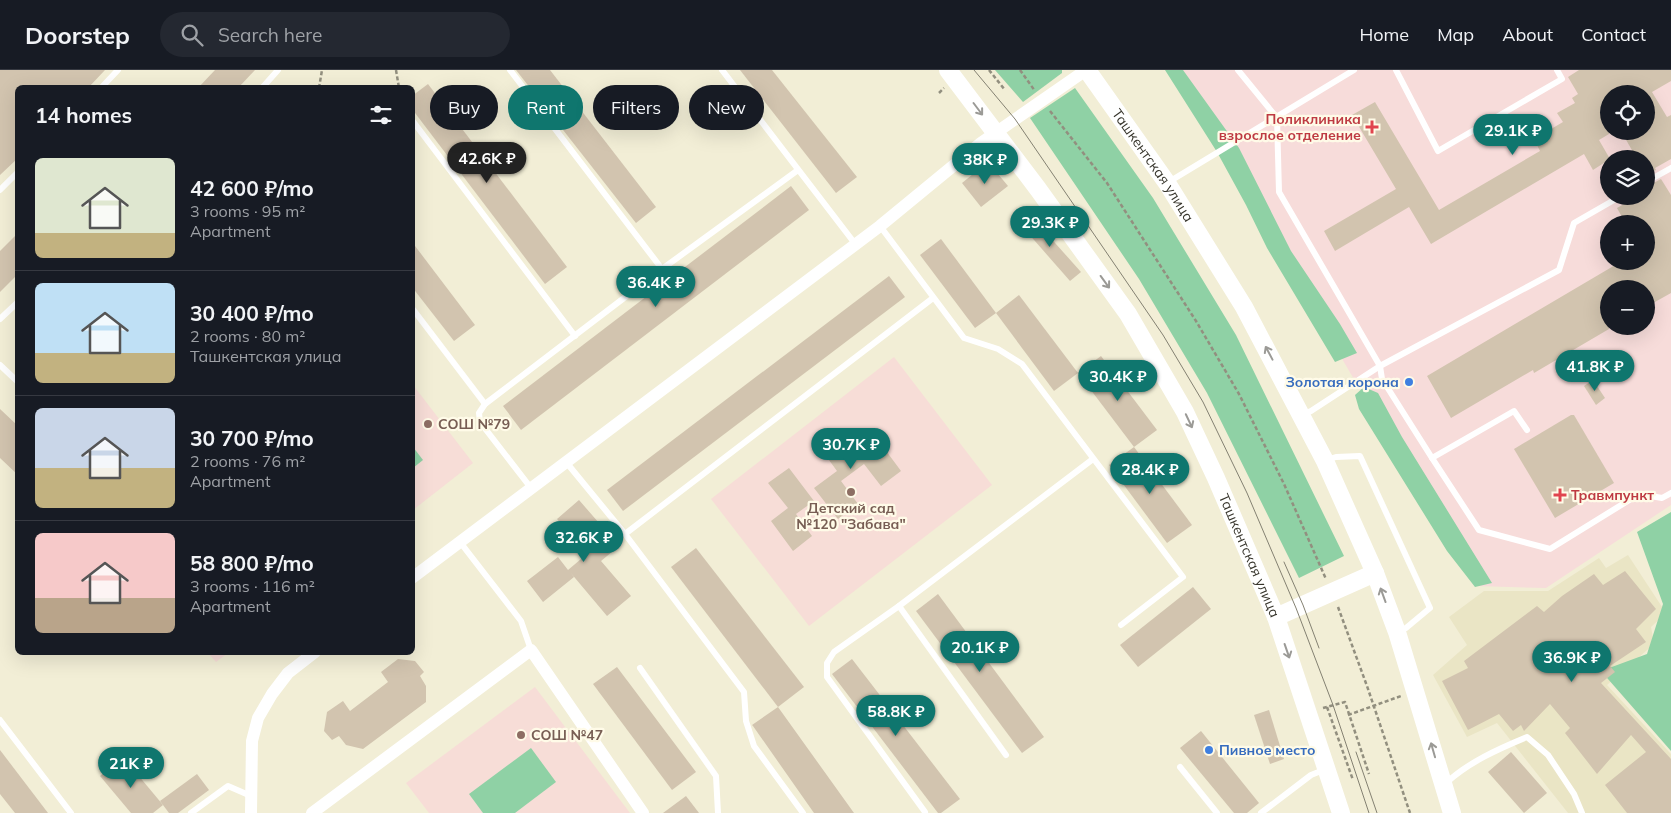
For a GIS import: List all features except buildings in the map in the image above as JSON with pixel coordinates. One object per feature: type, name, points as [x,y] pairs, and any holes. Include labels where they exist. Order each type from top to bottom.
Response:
[{"type":"main road","name":"Ташкентская улица","points":[[948,70],[996,132],[1128,314],[1185,412],[1216,478],[1276,617],[1328,769],[1341,813]]},
{"type":"main road","name":"Ташкентская улица","points":[[1086,70],[1167,183],[1244,307],[1302,414],[1375,573],[1416,691],[1452,813]]},
{"type":"main road","points":[[1276,617],[1375,573]]},
{"type":"street","points":[[415,576],[880,226],[980,143],[1086,70]]},
{"type":"street","points":[[312,813],[530,650],[643,813]]},
{"type":"street","points":[[251,813],[252,741],[258,718],[272,694],[288,673],[311,655]]},
{"type":"street","points":[[252,796],[259,813]]},
{"type":"lane","points":[[104,85],[118,70]]},
{"type":"lane","points":[[265,85],[278,70]]},
{"type":"lane","points":[[510,70],[662,269]]},
{"type":"lane","points":[[722,70],[856,244]]},
{"type":"lane","points":[[1238,70],[1277,118],[1279,192],[1380,366],[1382,379],[1479,530],[1550,549],[1639,494],[1662,498],[1671,493]]},
{"type":"lane","points":[[1167,183],[1354,70]]},
{"type":"lane","points":[[1396,70],[1438,151],[1562,79],[1557,70]]},
{"type":"lane","points":[[415,124],[575,336]]},
{"type":"lane","points":[[1655,177],[1671,168]]},
{"type":"lane","points":[[531,488],[480,422],[479,413],[485,404],[662,269],[798,170]]},
{"type":"lane","points":[[0,190],[15,175]]},
{"type":"lane","points":[[1302,414],[1311,411],[1380,366],[1559,270],[1574,223],[1605,205]]},
{"type":"lane","points":[[880,226],[964,338],[998,349],[1022,364],[1184,577],[1121,625]]},
{"type":"lane","points":[[625,534],[933,298]]},
{"type":"lane","points":[[0,320],[15,305]]},
{"type":"lane","points":[[415,312],[485,404]]},
{"type":"lane","points":[[0,365],[15,379]]},
{"type":"lane","points":[[1432,458],[1514,411],[1527,430]]},
{"type":"lane","points":[[1325,461],[1336,457],[1360,456],[1430,608],[1406,628],[1397,632]]},
{"type":"lane","points":[[926,812],[827,677],[827,663],[834,652],[899,606],[1093,459]]},
{"type":"lane","points":[[566,462],[625,534],[744,692],[746,721],[754,746],[803,813]]},
{"type":"lane","points":[[460,542],[521,621],[530,650]]},
{"type":"lane","points":[[899,606],[1006,755]]},
{"type":"lane","points":[[640,668],[716,776],[718,813]]},
{"type":"lane","points":[[0,720],[71,813]]},
{"type":"lane","points":[[1443,785],[1454,775],[1493,751],[1527,738],[1548,756],[1574,794],[1582,813]]},
{"type":"lane","points":[[1180,767],[1218,813]]},
{"type":"lane","points":[[1261,813],[1311,775],[1328,769]]},
{"type":"lane","points":[[191,813],[228,786],[252,796]]},
{"type":"path","points":[[320,85],[322,70]]},
{"type":"path","points":[[396,70],[398,85]]},
{"type":"path","points":[[989,70],[1006,90]]},
{"type":"path","points":[[1020,70],[1107,184],[1196,321],[1238,394],[1284,484],[1332,592],[1367,686],[1372,706],[1410,813]]},
{"type":"path","points":[[1348,715],[1416,691]]},
{"type":"path","points":[[1353,780],[1327,707],[1345,702],[1369,774]]},
{"type":"shaded area","points":[[1173,70],[1671,70],[1671,505],[1546,588],[1475,586]]},
{"type":"shaded area","name":"Детский сад №120 \"Забава\"","points":[[894,357],[992,485],[809,626],[711,499]]},
{"type":"shaded area","name":"СОШ №79","points":[[415,388],[473,463],[415,508]]},
{"type":"shaded area","points":[[1628,555],[1666,613],[1651,627],[1654,644],[1607,685],[1671,754],[1671,813],[1568,813],[1497,723],[1467,737],[1433,675],[1467,645],[1449,617],[1484,591],[1548,591],[1599,558],[1606,568]]},
{"type":"shaded area","points":[[210,655],[225,655],[216,662]]},
{"type":"shaded area","name":"СОШ №47","points":[[535,687],[630,813],[429,813],[406,783]]},
{"type":"green space","points":[[995,70],[1062,70],[1062,73],[1023,102]]},
{"type":"green space","points":[[1165,70],[1183,70],[1239,148],[1291,251],[1357,353],[1335,362],[1267,248],[1217,152]]},
{"type":"green space","points":[[1075,88],[1153,198],[1236,335],[1344,556],[1299,578],[1207,393],[1139,279],[1030,118]]},
{"type":"green space","points":[[1364,387],[1378,393],[1402,437],[1492,583],[1475,587],[1447,551],[1359,409],[1355,395]]},
{"type":"green space","points":[[415,450],[423,460],[415,466]]},
{"type":"green space","points":[[1671,512],[1671,751],[1601,671],[1647,654],[1663,604],[1637,532]]},
{"type":"green space","points":[[531,748],[556,782],[515,813],[483,813],[469,794]]},
{"type":"tram line","points":[[974,70],[1015,119],[1163,335],[1203,402],[1247,493],[1296,608],[1333,705],[1369,813]]},
{"type":"tram line","points":[[1284,562],[1319,648]]},
{"type":"tram line","points":[[1356,752],[1377,813]]},
{"type":"place","name":"Поликлиника взрослое отделение","points":[[1372,127]]},
{"type":"place","name":"Золотая корона","points":[[1409,382]]},
{"type":"place","name":"СОШ №79","points":[[428,424]]},
{"type":"place","name":"Детский сад №120 \"Забава\"","points":[[851,492]]},
{"type":"place","name":"Травмпункт","points":[[1560,495]]},
{"type":"place","name":"СОШ №47","points":[[521,735]]},
{"type":"place","name":"Пивное место","points":[[1209,750]]}]
